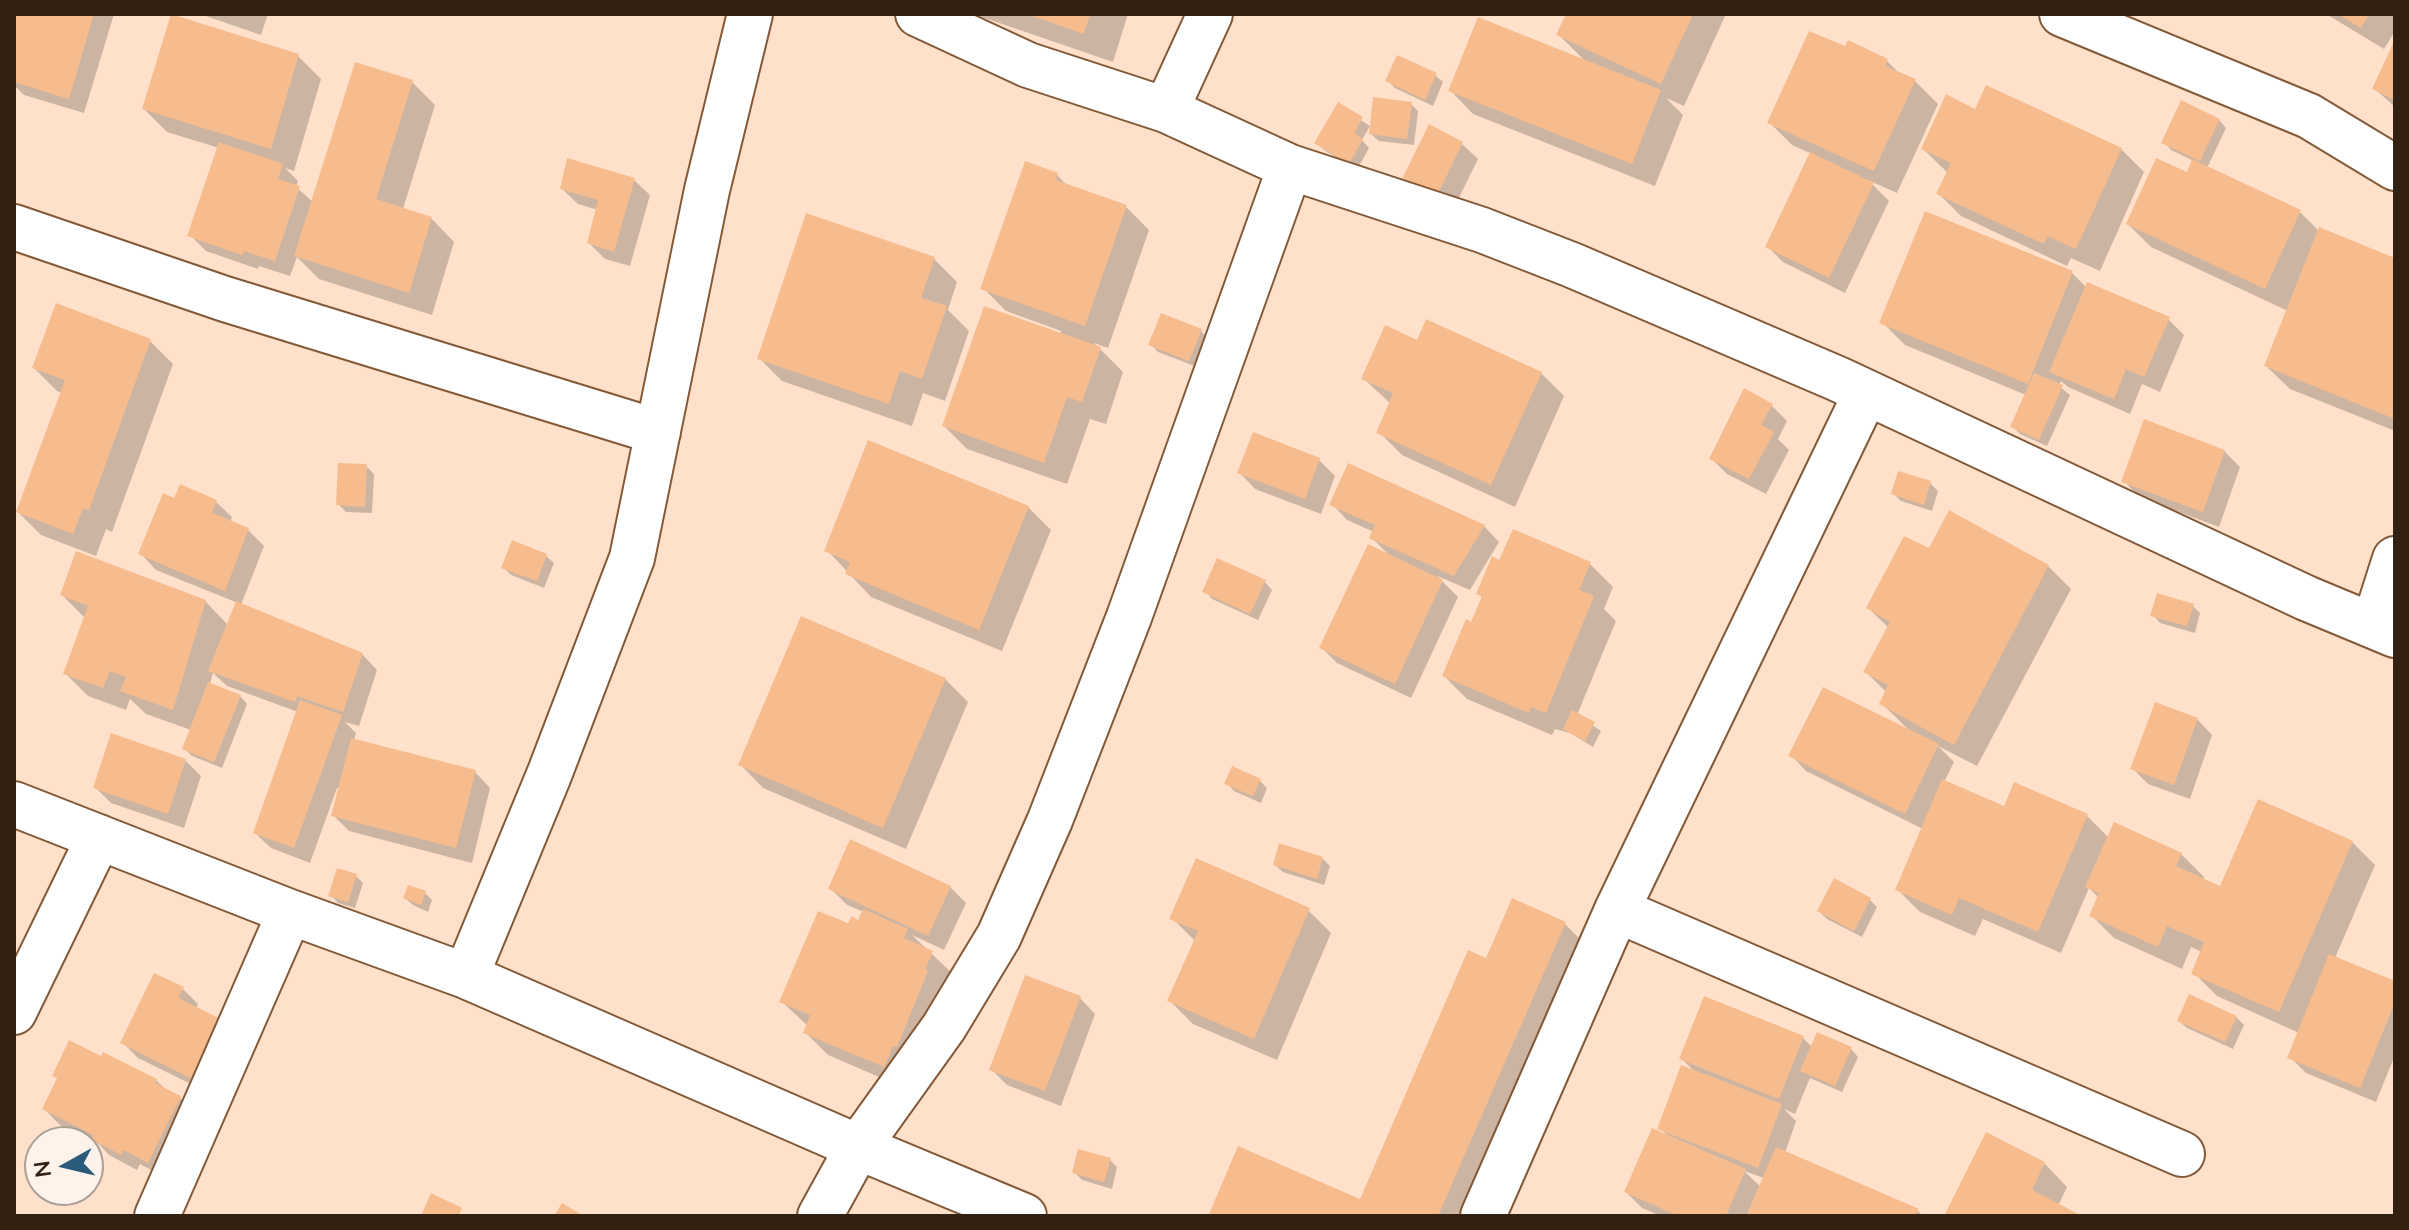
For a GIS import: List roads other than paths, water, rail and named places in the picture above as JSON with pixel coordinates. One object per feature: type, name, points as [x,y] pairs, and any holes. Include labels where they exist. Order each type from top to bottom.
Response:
[{"type":"street","points":[[466,976],[549,775],[632,558],[707,190],[750,14]]},
{"type":"street","points":[[918,14],[1028,65],[1166,110],[1290,167],[1495,235],[1572,265],[1866,393],[2291,591],[2384,630],[2395,559]]},
{"type":"street","points":[[1166,110],[1210,14]]},
{"type":"street","points":[[2062,14],[2309,116],[2395,168]]},
{"type":"street","points":[[820,1216],[858,1147],[944,1027],[1005,922],[1050,820],[1129,617],[1290,167]]},
{"type":"street","points":[[14,227],[225,299],[658,432]]},
{"type":"street","points":[[1483,1216],[1617,910],[1866,393]]},
{"type":"street","points":[[14,804],[290,912],[466,976],[1024,1216]]},
{"type":"street","points":[[14,1012],[99,837]]},
{"type":"street","points":[[1617,910],[2182,1154]]},
{"type":"street","points":[[157,1216],[290,912]]}]
